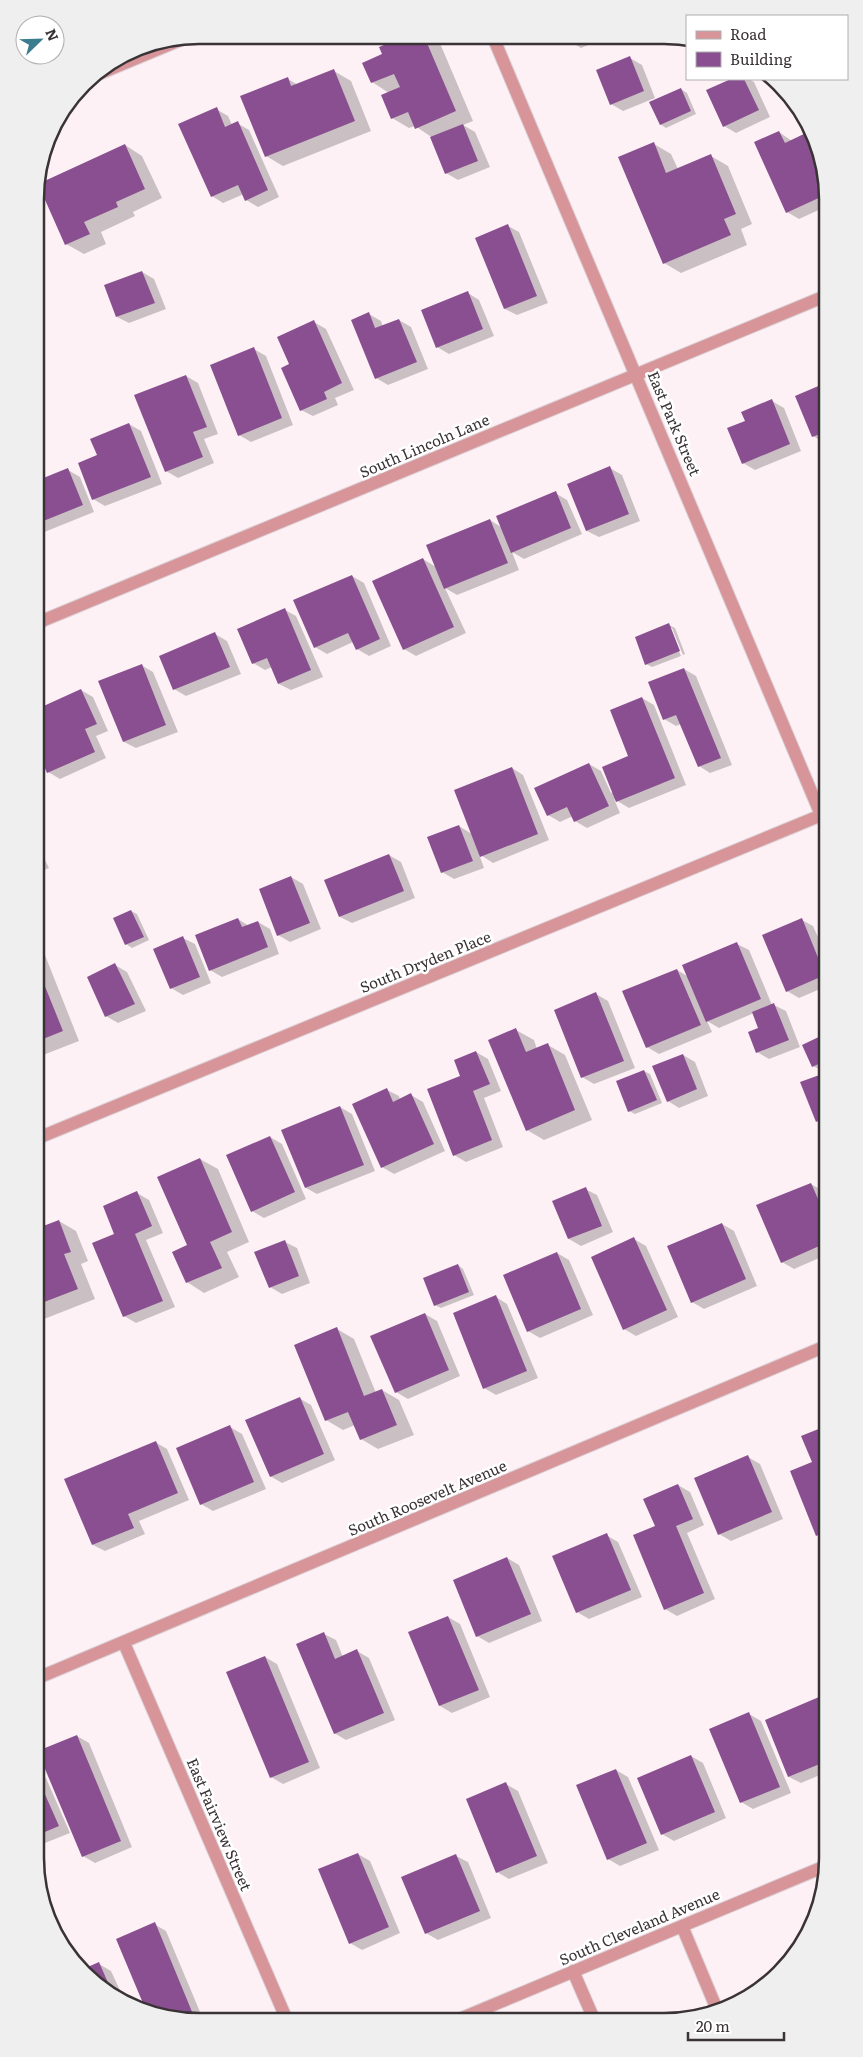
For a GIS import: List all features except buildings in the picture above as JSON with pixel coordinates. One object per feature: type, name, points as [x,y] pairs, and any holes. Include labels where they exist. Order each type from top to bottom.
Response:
[{"type":"street","name":"East Park Street","points":[[496,44],[819,805]]},
{"type":"street","points":[[123,64],[158,49]]},
{"type":"street","name":"South Lincoln Lane","points":[[44,620],[819,299]]},
{"type":"street","name":"South Dryden Place","points":[[44,1136],[819,819]]},
{"type":"street","name":"South Roosevelt Avenue","points":[[44,1675],[819,1349]]},
{"type":"street","name":"East Fairview Street","points":[[124,1643],[284,2013]]},
{"type":"street","name":"South Cleveland Avenue","points":[[474,2013],[819,1869]]},
{"type":"street","points":[[682,1926],[715,2004]]},
{"type":"street","points":[[573,1971],[591,2013]]}]
